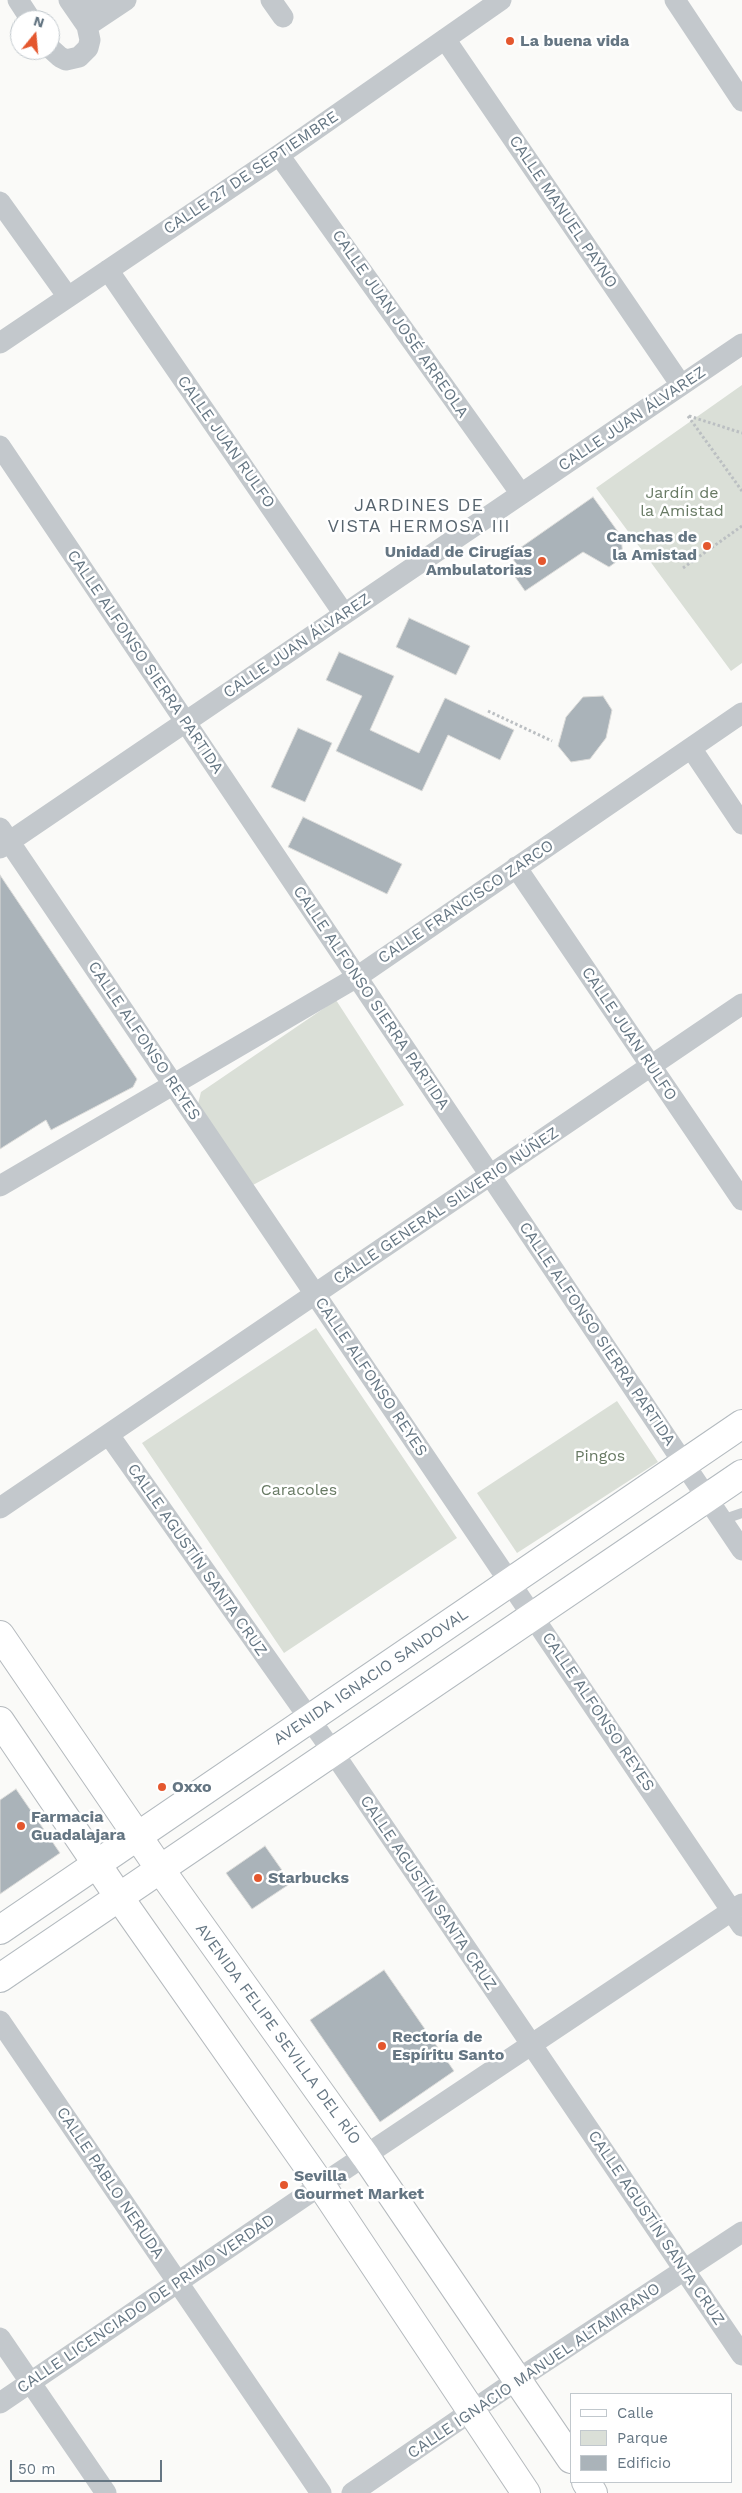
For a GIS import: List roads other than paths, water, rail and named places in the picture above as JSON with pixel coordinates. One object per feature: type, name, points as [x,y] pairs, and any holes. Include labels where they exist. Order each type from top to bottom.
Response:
[{"type":"main road","name":"AVENIDA IGNACIO SANDOVAL","points":[[0,1930],[742,1424]]},
{"type":"main road","points":[[0,1978],[533,1616],[714,1509],[742,1474]]},
{"type":"main road","name":"AVENIDA FELIPE SEVILLA DEL RÍO","points":[[0,1635],[160,1870],[366,2157],[570,2459]]},
{"type":"main road","points":[[0,1721],[119,1897],[322,2185],[526,2493]]},
{"type":"street","points":[[78,13],[99,0]]},
{"type":"street","points":[[78,13],[126,0]]},
{"type":"street","name":"CALLE 27 DE SEPTIEMBRE","points":[[0,343],[279,155],[501,0]]},
{"type":"street","points":[[675,0],[742,102]]},
{"type":"street","points":[[60,57],[66,60],[80,57],[88,48],[90,40],[78,13]]},
{"type":"street","name":"CALLE MANUEL PAYNO","points":[[445,39],[681,385]]},
{"type":"street","name":"CALLE JUAN JOSÉ ARREOLA","points":[[279,155],[521,494]]},
{"type":"street","points":[[0,202],[68,297]]},
{"type":"street","name":"CALLE JUAN RULFO","points":[[108,270],[344,614]]},
{"type":"street","name":"CALLE JUAN ÁLVAREZ","points":[[3,839],[185,722],[742,344]]},
{"type":"street","name":"CALLE ALFONSO SIERRA PARTIDA","points":[[0,446],[742,1550]]},
{"type":"street","name":"CALLE FRANCISCO ZARCO","points":[[0,1186],[357,977],[742,712]]},
{"type":"street","points":[[691,748],[742,824]]},
{"type":"street","name":"CALLE ALFONSO REYES","points":[[3,839],[173,1084],[533,1616],[739,1914]]},
{"type":"street","name":"CALLE JUAN RULFO","points":[[516,868],[742,1200]]},
{"type":"street","name":"CALLE GENERAL SILVERIO NÚÑEZ","points":[[0,1508],[742,1004]]},
{"type":"street","name":"CALLE AGUSTÍN SANTA CRUZ","points":[[109,1435],[333,1752],[742,2355]]},
{"type":"street","name":"CALLE LICENCIADO DE PRIMO VERDAD","points":[[0,2403],[322,2185],[532,2046],[739,1914]]},
{"type":"street","name":"CALLE PABLO NERUDA","points":[[0,2021],[321,2493]]},
{"type":"street","name":"CALLE IGNACIO MANUEL ALTAMIRANO","points":[[352,2493],[517,2380],[742,2232]]},
{"type":"street","points":[[0,2338],[106,2493]]},
{"type":"lane","points":[[714,1509],[742,1512]]},
{"type":"place","name":"La buena vida","points":[[510,41]]},
{"type":"place","name":"Canchas de la Amistad","points":[[707,546]]},
{"type":"place","name":"Unidad de Cirugías Ambulatorias","points":[[542,561]]},
{"type":"place","name":"Oxxo","points":[[162,1787]]},
{"type":"place","name":"Farmacia Guadalajara","points":[[21,1826]]},
{"type":"place","name":"Starbucks","points":[[258,1878]]},
{"type":"place","name":"Rectoría de Espíritu Santo","points":[[382,2046]]},
{"type":"place","name":"Sevilla Gourmet Market","points":[[284,2185]]},
{"type":"district","name":"JARDINES DE VISTA HERMOSA III","points":[[419,516]]},
{"type":"park label","name":"Jardín de la Amistad","points":[[682,502]]},
{"type":"park label","name":"Pingos","points":[[600,1456]]},
{"type":"park label","name":"Caracoles","points":[[299,1490]]}]
